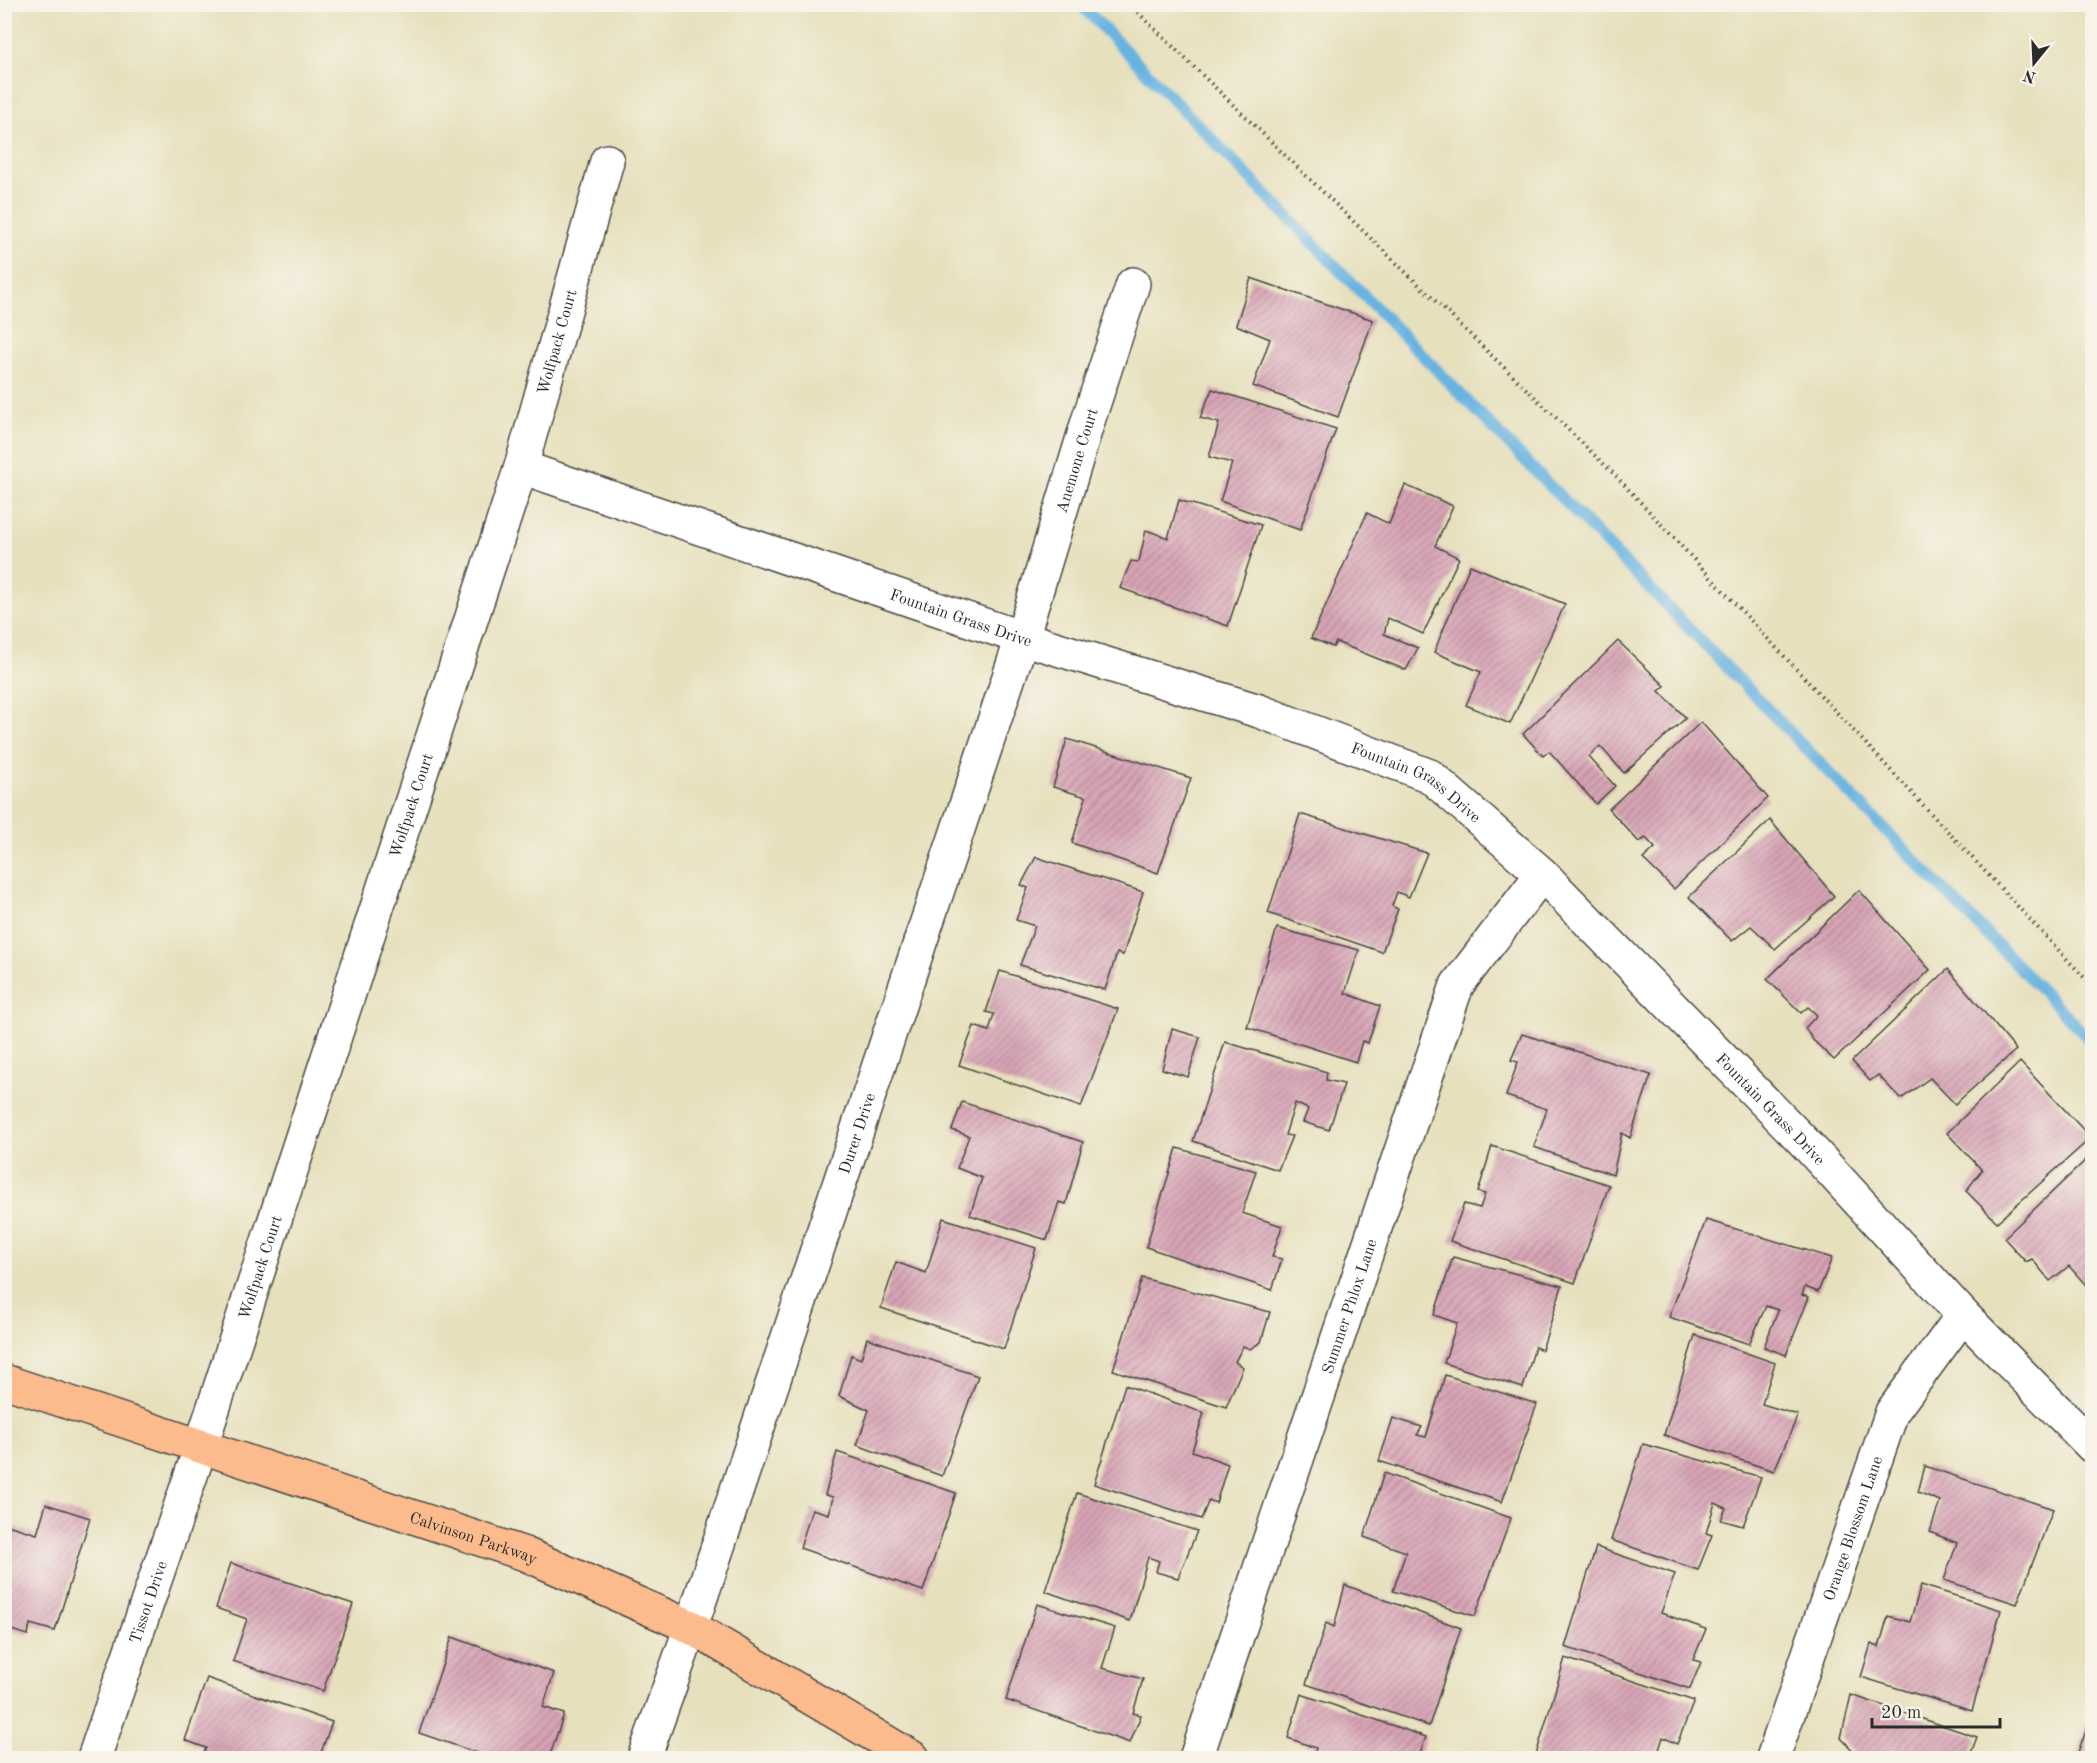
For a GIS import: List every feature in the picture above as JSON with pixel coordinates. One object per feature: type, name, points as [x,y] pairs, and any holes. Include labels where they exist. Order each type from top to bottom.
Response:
[{"type":"main road","name":"Calvinson Parkway","points":[[4,1382],[525,1554],[691,1627],[913,1758]]},
{"type":"street","name":"Wolfpack Court","points":[[201,1446],[521,466],[607,161]]},
{"type":"street","name":"Anemone Court","points":[[1022,638],[1084,432],[1132,284]]},
{"type":"street","name":"Fountain Grass Drive","points":[[521,466],[1022,638],[1259,711],[1430,776],[1542,874],[1808,1146],[1963,1315],[2092,1446]]},
{"type":"street","name":"Durer Drive","points":[[644,1758],[691,1627],[1022,638]]},
{"type":"street","name":"Summer Phlox Lane","points":[[1196,1758],[1457,985],[1542,874]]},
{"type":"street","name":"Orange Blossom Lane","points":[[1773,1758],[1892,1412],[1963,1315]]},
{"type":"street","name":"Tissot Drive","points":[[94,1758],[201,1446]]},
{"type":"path","points":[[1130,4],[1615,475],[2092,986]]},
{"type":"building","points":[[1251,278],[1373,320],[1338,417],[1253,386],[1270,339],[1236,325]]},
{"type":"building","points":[[1212,389],[1336,429],[1300,530],[1220,501],[1232,463],[1209,457],[1219,423],[1200,418]]},
{"type":"building","points":[[1405,485],[1453,506],[1435,546],[1459,558],[1423,634],[1388,618],[1384,634],[1418,648],[1406,670],[1336,642],[1333,647],[1311,638],[1367,513],[1389,524]]},
{"type":"building","points":[[1179,500],[1261,525],[1228,626],[1120,588],[1131,561],[1139,562],[1146,530],[1168,538]]},
{"type":"building","points":[[1470,565],[1565,604],[1510,724],[1466,705],[1481,672],[1434,652]]},
{"type":"building","points":[[1618,641],[1665,686],[1659,691],[1686,718],[1624,773],[1600,746],[1589,757],[1615,786],[1596,804],[1549,751],[1543,756],[1523,734]]},
{"type":"building","points":[[1701,722],[1768,798],[1674,889],[1643,859],[1655,848],[1646,838],[1639,842],[1609,809]]},
{"type":"building","points":[[1067,739],[1191,778],[1158,873],[1072,843],[1086,797],[1053,787]]},
{"type":"building","points":[[1300,814],[1427,853],[1409,897],[1397,892],[1392,906],[1398,909],[1382,952],[1268,913]]},
{"type":"building","points":[[1770,820],[1834,896],[1775,949],[1751,926],[1732,941],[1689,897]]},
{"type":"building","points":[[1036,857],[1143,892],[1123,955],[1117,953],[1105,990],[1020,965],[1035,926],[1016,920],[1028,888],[1021,885]]},
{"type":"building","points":[[1859,890],[1930,970],[1834,1060],[1813,1040],[1805,1028],[1817,1015],[1808,1007],[1801,1013],[1767,979]]},
{"type":"building","points":[[1277,928],[1359,950],[1345,993],[1380,1006],[1368,1043],[1362,1041],[1356,1062],[1247,1027]]},
{"type":"building","points":[[1948,969],[2016,1050],[1955,1104],[1930,1078],[1901,1099],[1878,1075],[1870,1081],[1852,1061]]},
{"type":"building","points":[[1000,971],[1118,1009],[1081,1107],[959,1065],[974,1026],[989,1031],[994,1014],[986,1012]]},
{"type":"building","points":[[1172,1029],[1200,1037],[1188,1077],[1162,1069]]},
{"type":"building","points":[[1522,1034],[1651,1075],[1630,1138],[1622,1133],[1613,1175],[1534,1147],[1547,1109],[1506,1096],[1518,1062],[1511,1060]]},
{"type":"building","points":[[1225,1042],[1327,1072],[1326,1080],[1344,1084],[1329,1130],[1303,1122],[1308,1109],[1295,1103],[1285,1135],[1292,1136],[1278,1170],[1193,1141]]},
{"type":"building","points":[[2020,1062],[2091,1138],[1997,1222],[1966,1191],[1982,1170],[1947,1133]]},
{"type":"building","points":[[962,1102],[1083,1142],[1066,1204],[1059,1202],[1047,1240],[970,1215],[982,1178],[957,1168],[969,1136],[952,1130]]},
{"type":"building","points":[[1492,1146],[1609,1185],[1575,1283],[1450,1241],[1464,1204],[1480,1208],[1485,1194],[1478,1192]]},
{"type":"building","points":[[1177,1148],[1256,1171],[1242,1213],[1282,1226],[1272,1257],[1282,1259],[1272,1290],[1146,1247]]},
{"type":"building","points":[[2089,1157],[2092,1161],[2092,1292],[2069,1266],[2050,1281],[2032,1259],[2026,1262],[2004,1238]]},
{"type":"building","points":[[943,1218],[1036,1248],[1004,1349],[881,1308],[896,1262],[926,1273]]},
{"type":"building","points":[[1706,1220],[1832,1258],[1818,1292],[1805,1287],[1802,1295],[1809,1297],[1786,1355],[1764,1347],[1778,1310],[1766,1306],[1749,1344],[1669,1317]]},
{"type":"building","points":[[1453,1257],[1562,1286],[1542,1350],[1535,1347],[1523,1388],[1444,1363],[1457,1323],[1434,1315]]},
{"type":"building","points":[[1142,1278],[1270,1312],[1261,1342],[1250,1349],[1243,1346],[1235,1362],[1243,1367],[1226,1407],[1113,1370]]},
{"type":"building","points":[[1695,1335],[1775,1363],[1762,1404],[1798,1415],[1774,1471],[1664,1435]]},
{"type":"building","points":[[867,1338],[978,1376],[942,1476],[857,1445],[869,1410],[839,1396],[851,1355],[861,1359]]},
{"type":"building","points":[[1445,1375],[1537,1404],[1502,1502],[1379,1461],[1393,1418],[1422,1427],[1417,1435],[1426,1437]]},
{"type":"building","points":[[1125,1385],[1204,1413],[1192,1451],[1228,1464],[1216,1503],[1209,1500],[1201,1519],[1094,1484]]},
{"type":"building","points":[[1643,1444],[1761,1477],[1743,1526],[1721,1520],[1726,1508],[1715,1503],[1706,1533],[1712,1535],[1698,1570],[1611,1540]]},
{"type":"building","points":[[837,1452],[956,1493],[923,1591],[800,1548],[812,1509],[829,1514],[833,1497],[825,1495]]},
{"type":"building","points":[[1925,1466],[2053,1509],[2017,1604],[1944,1580],[1957,1543],[1930,1532],[1940,1501],[1918,1492]]},
{"type":"building","points":[[1384,1473],[1511,1518],[1475,1616],[1393,1591],[1406,1552],[1364,1537]]},
{"type":"building","points":[[1077,1493],[1197,1531],[1178,1578],[1156,1572],[1159,1561],[1148,1557],[1130,1621],[1045,1591]]},
{"type":"building","points":[[46,1504],[90,1518],[55,1631],[30,1624],[28,1635],[4,1628],[4,1524],[37,1534]]},
{"type":"building","points":[[1596,1547],[1675,1574],[1661,1613],[1706,1629],[1693,1660],[1701,1662],[1690,1689],[1565,1647]]},
{"type":"building","points":[[231,1563],[353,1604],[323,1691],[233,1661],[247,1619],[216,1608]]},
{"type":"building","points":[[1345,1585],[1461,1628],[1429,1726],[1306,1684],[1326,1623],[1334,1627]]},
{"type":"building","points":[[1921,1585],[2001,1610],[1972,1711],[1861,1677],[1871,1644],[1879,1647],[1888,1616],[1910,1622]]},
{"type":"building","points":[[1037,1604],[1115,1628],[1102,1668],[1143,1679],[1133,1713],[1141,1715],[1130,1743],[1006,1700]]},
{"type":"building","points":[[452,1637],[554,1673],[543,1707],[564,1714],[549,1758],[492,1758],[419,1733]]},
{"type":"building","points":[[1565,1658],[1694,1701],[1677,1744],[1663,1737],[1658,1753],[1665,1754],[1663,1758],[1535,1758]]},
{"type":"building","points":[[207,1678],[332,1722],[319,1758],[202,1758],[206,1748],[185,1740]]},
{"type":"building","points":[[1301,1694],[1426,1737],[1418,1758],[1313,1758],[1316,1748],[1288,1738]]},
{"type":"building","points":[[1851,1695],[1977,1737],[1969,1758],[1860,1758],[1841,1738]]},
{"type":"building","points":[[2092,1713],[2092,1758],[2076,1758]]},
{"type":"waterway","points":[[1080,4],[2092,1042]]}]
